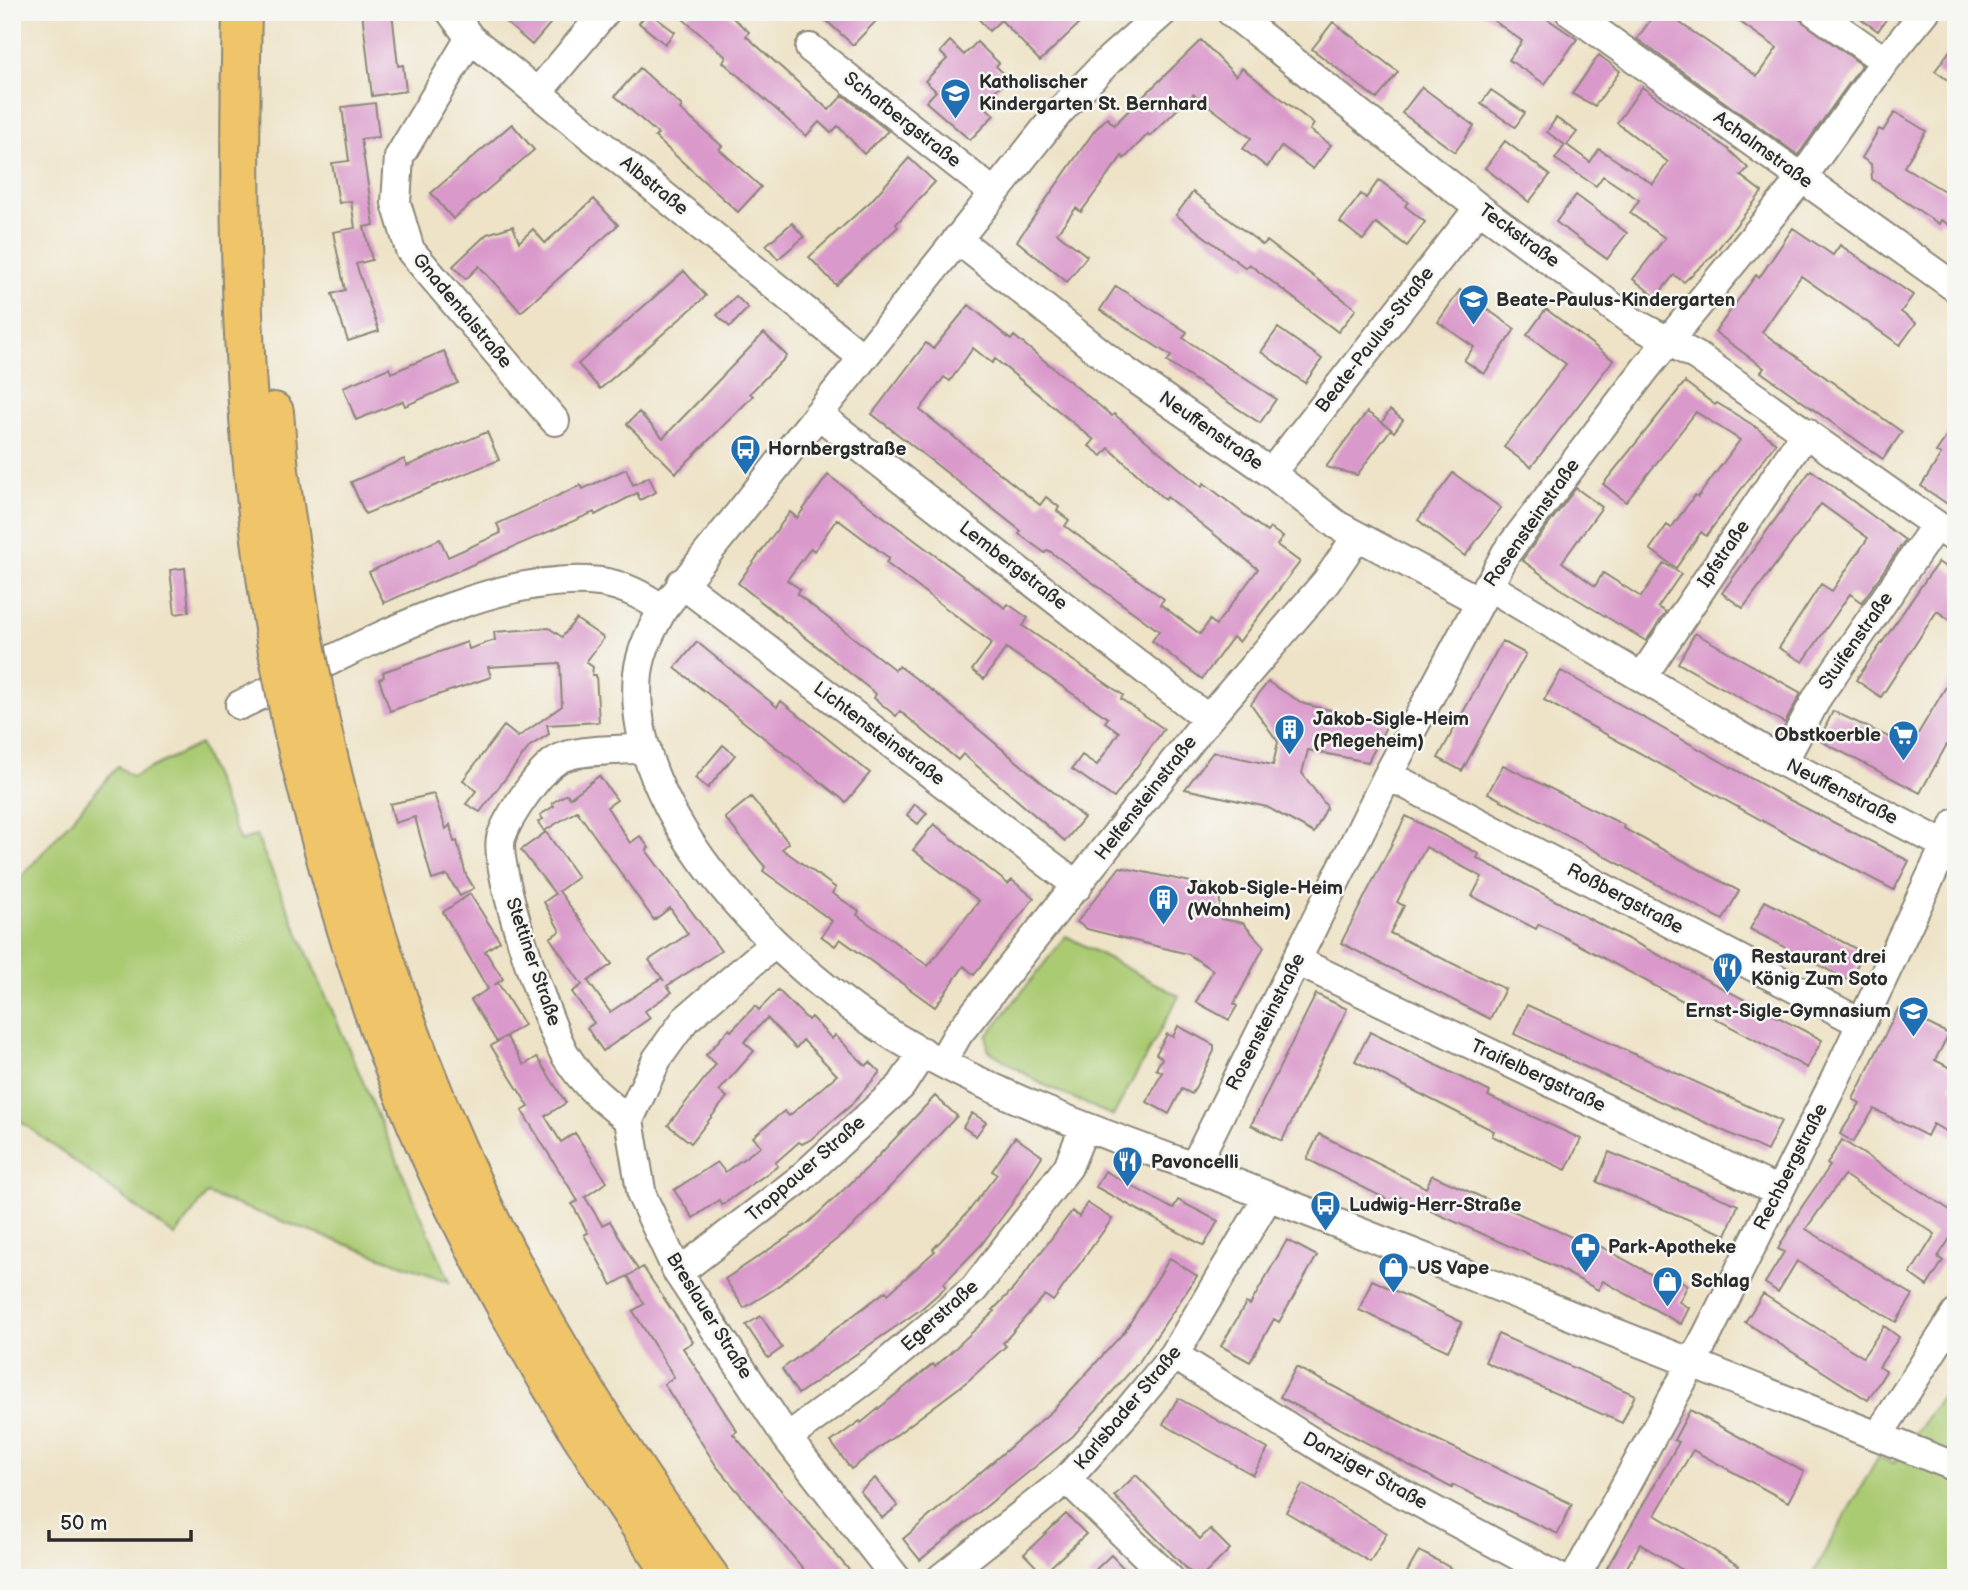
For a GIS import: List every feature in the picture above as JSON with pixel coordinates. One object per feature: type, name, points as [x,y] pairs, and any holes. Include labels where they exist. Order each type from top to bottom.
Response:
[{"type":"highway","points":[[242,12],[238,167],[244,367],[254,483],[306,723],[313,816],[348,933],[398,1076],[459,1218],[530,1352],[615,1492],[676,1578]]},
{"type":"highway","points":[[269,12],[265,164],[269,345],[289,635]]},
{"type":"highway","points":[[306,723],[339,806],[375,927],[426,1070],[484,1208],[556,1342],[635,1472],[710,1578]]},
{"type":"street","name":"Albstraße","points":[[451,12],[470,38],[862,357]]},
{"type":"street","points":[[538,92],[605,12]]},
{"type":"street","points":[[1163,12],[1086,83],[994,192],[663,609],[642,653],[638,674],[639,710],[646,748],[662,792],[690,840],[743,911],[775,943],[865,1017],[932,1057],[1031,1106],[1084,1128],[1194,1167],[1956,1467]]},
{"type":"street","name":"Teckstraße","points":[[1231,12],[1479,208],[1633,322],[1698,357],[1946,532]]},
{"type":"street","name":"Achalmstraße","points":[[1570,12],[1956,288]]},
{"type":"street","points":[[1815,12],[1885,61]]},
{"type":"street","name":"Rosensteinstraße","points":[[1194,1167],[1388,775],[1483,593],[1535,513],[1802,178],[1885,61],[1925,12]]},
{"type":"street","name":"Gnadentalstraße","points":[[470,38],[399,156],[396,203],[411,250],[555,421]]},
{"type":"street","name":"Schafbergstraße","points":[[810,48],[994,192]]},
{"type":"street","name":"Beate-Paulus-Straße","points":[[1271,473],[1479,208]]},
{"type":"street","name":"Neuffenstraße","points":[[957,239],[1116,365],[1271,473],[1356,538],[1483,593],[1642,677],[1783,762],[1950,834]]},
{"type":"street","name":"Lembergstraße","points":[[818,414],[1208,719]]},
{"type":"street","name":"Ipfstraße","points":[[1642,677],[1806,432]]},
{"type":"street","name":"Stuifenstraße","points":[[1783,762],[1818,696],[1946,532]]},
{"type":"street","name":"Helfensteinstraße","points":[[932,1057],[954,1041],[1208,719],[1326,582],[1356,538]]},
{"type":"street","points":[[240,705],[419,620],[470,601],[563,582],[600,582],[623,587],[663,609]]},
{"type":"street","name":"Lichtensteinstraße","points":[[681,583],[1078,886]]},
{"type":"street","name":"Stettiner Straße","points":[[629,1120],[590,1090],[564,1053],[516,925],[500,857],[501,838],[510,820],[556,760],[575,754],[646,748]]},
{"type":"street","name":"Roßbergstraße","points":[[1388,775],[1861,1023]]},
{"type":"street","name":"Rechbergstraße","points":[[1575,1578],[1693,1362],[1830,1090],[1950,834]]},
{"type":"street","points":[[629,1120],[657,1059],[685,1020],[775,943]]},
{"type":"street","name":"Traifelbergstraße","points":[[1297,961],[1778,1191]]},
{"type":"street","name":"Troppauer Straße","points":[[678,1273],[800,1179],[932,1057]]},
{"type":"street","name":"Breslauer Straße","points":[[629,1120],[642,1196],[678,1273],[787,1438],[896,1578]]},
{"type":"street","name":"Egerstraße","points":[[787,1438],[877,1371],[974,1289],[1068,1167],[1084,1128]]},
{"type":"street","name":"Karlsbader Straße","points":[[941,1578],[1067,1479],[1174,1355],[1268,1197]]},
{"type":"street","points":[[1878,1436],[1956,1314]]},
{"type":"street","name":"Danziger Straße","points":[[1174,1355],[1344,1462],[1560,1578]]},
{"type":"street","points":[[1067,1479],[1169,1578]]},
{"type":"green space","points":[[200,744],[240,842],[256,835],[450,1282],[207,1194],[175,1236],[12,1115],[12,888],[118,766],[132,777]]},
{"type":"green space","points":[[1066,936],[1179,996],[1113,1116],[1040,1083],[988,1050],[987,1036]]},
{"type":"green space","points":[[1956,1377],[1956,1578],[1810,1578],[1878,1457],[1894,1463]]},
{"type":"building","points":[[362,12],[392,12],[398,66],[403,65],[406,91],[372,96]]},
{"type":"building","points":[[494,12],[560,12],[532,45]]},
{"type":"building","points":[[648,12],[675,32],[665,44],[639,23]]},
{"type":"building","points":[[691,12],[726,12],[749,32],[746,36],[829,110],[843,95],[888,131],[864,154],[838,126],[831,133],[819,122],[806,136],[723,62],[726,57],[684,20]]},
{"type":"building","points":[[817,12],[869,12],[877,20],[853,45]]},
{"type":"building","points":[[973,12],[1086,12],[1079,20],[1081,22],[1040,61],[1001,20],[989,31]]},
{"type":"building","points":[[1482,12],[1537,12],[1577,39],[1545,84],[1509,60],[1522,41]]},
{"type":"building","points":[[1656,12],[1664,12],[1757,76],[1777,48],[1726,12],[1789,12],[1862,65],[1798,155],[1637,39]]},
{"type":"building","points":[[1851,12],[1891,12],[1878,31]]},
{"type":"building","points":[[1333,22],[1398,72],[1377,99],[1312,49]]},
{"type":"building","points":[[1201,40],[1236,76],[1242,68],[1314,124],[1310,130],[1331,145],[1313,169],[1282,146],[1267,167],[1243,149],[1251,138],[1193,94],[1124,159],[1122,156],[1081,212],[1076,208],[1057,233],[1087,256],[1067,282],[1017,241],[1095,130],[1107,118],[1114,125]]},
{"type":"building","points":[[950,41],[964,55],[977,42],[999,63],[996,66],[1008,78],[982,104],[994,115],[970,140],[926,102],[936,91],[925,81],[947,59],[940,52]]},
{"type":"building","points":[[1956,42],[1956,86],[1935,71]]},
{"type":"building","points":[[1599,55],[1620,71],[1595,106],[1572,94]]},
{"type":"building","points":[[640,68],[682,106],[680,109],[722,146],[719,149],[761,187],[738,212],[655,137],[658,134],[615,96]]},
{"type":"building","points":[[1422,87],[1474,126],[1455,152],[1402,113]]},
{"type":"building","points":[[1642,87],[1728,149],[1748,168],[1741,176],[1762,192],[1713,255],[1684,282],[1674,275],[1656,297],[1633,279],[1665,238],[1630,213],[1639,200],[1603,176],[1596,186],[1555,159],[1565,145],[1547,132],[1556,118],[1577,132],[1567,145],[1590,162],[1599,149],[1653,184],[1668,162],[1617,123]]},
{"type":"building","points":[[1491,90],[1525,113],[1515,127],[1481,104]]},
{"type":"building","points":[[375,103],[379,137],[361,139],[374,225],[364,227],[372,260],[356,264],[379,331],[348,341],[332,294],[345,290],[333,232],[355,228],[351,201],[339,203],[332,163],[349,161],[342,107]]},
{"type":"building","points":[[1895,112],[1926,131],[1904,167],[1956,198],[1956,229],[1941,220],[1939,224],[1872,179],[1871,164],[1862,158],[1879,129],[1883,131]]},
{"type":"building","points":[[512,124],[534,150],[453,219],[431,193]]},
{"type":"building","points":[[1505,141],[1550,175],[1529,202],[1485,168]]},
{"type":"building","points":[[909,158],[935,182],[896,224],[898,227],[836,285],[809,257],[871,201]]},
{"type":"building","points":[[1379,180],[1408,202],[1405,206],[1425,222],[1407,246],[1376,223],[1363,240],[1340,222],[1361,194],[1366,198]]},
{"type":"building","points":[[1193,192],[1263,245],[1267,241],[1356,309],[1338,332],[1249,264],[1246,268],[1176,215]]},
{"type":"building","points":[[1576,195],[1627,233],[1607,259],[1556,222]]},
{"type":"building","points":[[594,199],[618,225],[521,312],[479,266],[466,279],[453,266],[487,234],[513,226],[519,242],[533,229],[545,243]]},
{"type":"building","points":[[792,223],[804,237],[778,259],[766,245]]},
{"type":"building","points":[[1793,228],[1833,255],[1840,245],[1913,295],[1901,312],[1916,323],[1900,345],[1801,276],[1762,332],[1902,432],[1883,459],[1761,372],[1764,368],[1715,332],[1756,275],[1759,278]]},
{"type":"building","points":[[684,271],[706,296],[600,389],[578,364]]},
{"type":"building","points":[[1116,286],[1187,332],[1183,338],[1276,399],[1260,423],[1167,362],[1171,356],[1100,310]]},
{"type":"building","points":[[1460,290],[1515,329],[1484,374],[1464,360],[1474,347],[1438,322]]},
{"type":"building","points":[[736,296],[748,308],[730,327],[717,315]]},
{"type":"building","points":[[969,305],[1011,340],[1014,336],[1112,416],[1114,414],[1202,487],[1204,483],[1267,532],[1270,528],[1283,537],[1277,545],[1300,562],[1239,642],[1233,637],[1202,679],[1152,641],[1159,631],[1048,550],[1045,553],[1019,534],[1021,531],[872,414],[926,343],[933,349]],"holes":[[[973,348],[992,363],[995,359],[1094,440],[1089,446],[1102,456],[1109,448],[1165,500],[1167,497],[1258,569],[1216,625],[1210,620],[1200,634],[1160,604],[1164,599],[1065,526],[1069,520],[1057,511],[1059,507],[1046,497],[1040,505],[920,410],[944,377],[950,381]]]},
{"type":"building","points":[[1546,309],[1613,360],[1531,467],[1504,447],[1566,364],[1527,335]]},
{"type":"building","points":[[1278,328],[1322,359],[1305,383],[1261,352]]},
{"type":"building","points":[[764,333],[787,356],[750,393],[753,396],[676,473],[627,424],[639,412],[663,438]]},
{"type":"building","points":[[444,351],[458,383],[405,406],[403,401],[356,420],[343,387],[389,368],[391,373]]},
{"type":"building","points":[[1685,382],[1715,405],[1717,403],[1753,425],[1776,443],[1706,536],[1701,532],[1676,568],[1650,549],[1667,525],[1671,528],[1695,495],[1698,497],[1740,440],[1696,412],[1626,502],[1603,484]]},
{"type":"building","points":[[1390,410],[1403,420],[1394,432],[1382,422]]},
{"type":"building","points":[[1367,412],[1391,429],[1357,475],[1326,467]]},
{"type":"building","points":[[1956,422],[1956,495],[1949,505],[1921,486],[1941,455],[1936,452]]},
{"type":"building","points":[[487,432],[499,460],[365,514],[351,482],[404,459],[407,466]]},
{"type":"building","points":[[626,469],[633,485],[649,477],[656,492],[640,500],[637,493],[595,515],[594,512],[384,603],[369,572],[440,539],[448,557],[501,533],[497,524],[581,485],[583,489]]},
{"type":"building","points":[[1811,470],[1905,540],[1862,602],[1850,594],[1803,662],[1779,648],[1821,584],[1832,591],[1868,538],[1821,504],[1743,608],[1722,593]]},
{"type":"building","points":[[1453,473],[1501,508],[1465,556],[1418,520]]},
{"type":"building","points":[[828,475],[1005,608],[1008,604],[1028,618],[1023,626],[1123,695],[1121,699],[1164,729],[1114,798],[1072,769],[1082,755],[1097,765],[1119,732],[1105,722],[1108,718],[1006,648],[984,679],[972,670],[992,643],[886,563],[889,558],[837,519],[814,551],[811,548],[787,580],[800,589],[797,594],[895,670],[899,666],[938,695],[1084,818],[1065,841],[963,754],[958,760],[900,711],[896,716],[874,698],[876,694],[738,583],[790,512],[797,518]]},
{"type":"building","points":[[1576,488],[1602,507],[1562,562],[1595,586],[1603,573],[1641,597],[1664,563],[1681,574],[1658,607],[1666,612],[1646,641],[1564,591],[1522,560]]},
{"type":"building","points":[[1938,562],[1956,574],[1956,624],[1937,611],[1881,697],[1856,680]]},
{"type":"building","points":[[185,568],[189,612],[175,614],[170,570]]},
{"type":"building","points":[[576,619],[604,638],[586,662],[593,667],[592,675],[596,675],[599,722],[547,725],[549,734],[530,746],[480,812],[466,804],[476,791],[463,780],[504,726],[518,737],[562,706],[560,663],[488,667],[491,677],[390,711],[379,679],[384,677],[383,672],[467,642],[469,649],[495,640],[494,632],[549,628],[562,637]]},
{"type":"building","points":[[1695,633],[1801,693],[1785,723],[1678,663]]},
{"type":"building","points":[[1502,641],[1526,654],[1462,771],[1438,758]]},
{"type":"building","points":[[697,642],[777,707],[781,701],[870,773],[846,802],[675,668]]},
{"type":"building","points":[[1956,670],[1956,728],[1920,793],[1819,740],[1833,711],[1910,747]]},
{"type":"building","points":[[1561,671],[1784,797],[1909,861],[1894,890],[1790,836],[1544,700]]},
{"type":"building","name":"Jakob-Sigle-Heim (Pflegeheim)","points":[[1268,682],[1304,704],[1388,723],[1368,762],[1308,750],[1302,773],[1327,807],[1314,833],[1267,807],[1185,789],[1213,752],[1273,765],[1278,742],[1251,704]]},
{"type":"building","points":[[723,745],[735,755],[708,788],[695,778]]},
{"type":"building","points":[[1503,765],[1624,825],[1623,828],[1739,891],[1723,920],[1488,793]]},
{"type":"building","points":[[599,776],[617,800],[607,807],[630,843],[640,836],[649,848],[646,850],[721,951],[667,986],[672,992],[645,1011],[650,1018],[603,1051],[587,1028],[594,1023],[572,992],[582,985],[550,938],[560,931],[544,902],[555,894],[521,850],[546,832],[578,877],[559,891],[612,964],[588,981],[610,1012],[662,978],[649,960],[688,934],[670,908],[654,920],[577,811],[544,831],[538,822],[543,819],[540,815],[554,806],[552,803],[567,794],[570,798]]},
{"type":"building","points":[[434,794],[446,829],[450,825],[454,842],[457,841],[466,875],[474,888],[460,896],[447,875],[432,880],[415,817],[395,823],[390,804]]},
{"type":"building","points":[[751,797],[789,843],[782,849],[836,888],[832,893],[859,911],[857,915],[928,966],[979,901],[913,850],[934,824],[1008,884],[1012,880],[1034,898],[974,975],[964,966],[935,1007],[840,939],[835,946],[821,936],[832,921],[763,871],[765,867],[725,818]]},
{"type":"building","points":[[915,804],[927,813],[918,824],[907,815]]},
{"type":"building","points":[[1406,816],[1479,854],[1477,858],[1580,914],[1822,1040],[1807,1068],[1559,934],[1539,924],[1536,929],[1472,896],[1482,877],[1426,847],[1397,902],[1404,906],[1390,933],[1505,989],[1490,1019],[1341,943]]},
{"type":"building","name":"Jakob-Sigle-Heim (Wohnheim)","points":[[1120,867],[1219,888],[1221,919],[1243,923],[1264,947],[1234,1004],[1237,1006],[1229,1020],[1196,1002],[1213,970],[1188,954],[1087,929],[1077,922]]},
{"type":"building","points":[[470,894],[500,941],[485,951],[503,979],[494,985],[498,983],[524,1025],[506,1036],[524,1065],[537,1057],[566,1103],[545,1116],[561,1142],[575,1133],[607,1182],[585,1197],[602,1225],[610,1221],[638,1270],[612,1285],[584,1235],[588,1233],[572,1204],[578,1201],[522,1111],[529,1107],[491,1046],[497,1042],[471,1000],[488,989],[443,912]]},
{"type":"building","points":[[1765,901],[1864,953],[1849,981],[1750,929]]},
{"type":"building","points":[[778,990],[808,1020],[811,1017],[832,1039],[835,1035],[866,1066],[870,1062],[880,1072],[850,1106],[810,1140],[802,1144],[799,1142],[775,1163],[778,1166],[722,1205],[719,1200],[693,1218],[674,1190],[717,1162],[725,1172],[761,1146],[753,1137],[784,1111],[789,1116],[837,1075],[803,1040],[796,1048],[767,1018],[744,1042],[754,1051],[719,1091],[727,1097],[691,1143],[668,1125],[716,1064],[706,1055],[729,1029],[731,1031],[755,1006],[759,1010]]},
{"type":"building","points":[[1316,994],[1347,1009],[1282,1141],[1251,1125]]},
{"type":"building","points":[[1527,1005],[1781,1121],[1767,1151],[1514,1034]]},
{"type":"building","points":[[1898,1009],[1949,1034],[1935,1060],[1956,1071],[1950,1087],[1956,1090],[1956,1137],[1933,1124],[1927,1136],[1874,1109],[1853,1142],[1840,1134],[1860,1103],[1853,1099]]},
{"type":"building","points":[[1178,1026],[1214,1045],[1214,1051],[1192,1094],[1182,1089],[1169,1114],[1147,1102],[1162,1072],[1156,1069],[1162,1058],[1156,1054],[1167,1034],[1173,1037]]},
{"type":"building","points":[[1370,1032],[1490,1092],[1488,1096],[1581,1139],[1566,1170],[1492,1136],[1494,1131],[1355,1061]]},
{"type":"building","points":[[935,1096],[957,1116],[852,1227],[773,1290],[744,1308],[725,1279],[807,1224],[868,1167]]},
{"type":"building","points":[[972,1113],[986,1122],[976,1136],[963,1127]]},
{"type":"building","points":[[1319,1134],[1426,1188],[1432,1175],[1585,1243],[1587,1239],[1667,1283],[1672,1276],[1688,1285],[1679,1302],[1689,1308],[1681,1324],[1603,1281],[1598,1290],[1558,1268],[1400,1197],[1396,1204],[1307,1159]]},
{"type":"building","points":[[1015,1137],[1042,1156],[1011,1205],[981,1245],[943,1284],[946,1287],[920,1310],[798,1394],[782,1369],[886,1291],[888,1294],[935,1251],[933,1249],[968,1212],[997,1174],[992,1171]]},
{"type":"building","points":[[1842,1140],[1956,1214],[1956,1229],[1938,1257],[1943,1261],[1927,1286],[1910,1274],[1935,1234],[1844,1175],[1806,1229],[1913,1295],[1896,1322],[1797,1261],[1778,1292],[1765,1283],[1784,1252],[1778,1249],[1801,1208],[1830,1166],[1827,1164]]},
{"type":"building","points":[[1609,1152],[1738,1205],[1726,1235],[1597,1182]]},
{"type":"building","points":[[1105,1171],[1173,1209],[1178,1200],[1218,1221],[1204,1246],[1096,1187]]},
{"type":"building","points":[[1087,1203],[1112,1219],[1053,1301],[1045,1295],[1003,1343],[1006,1346],[969,1380],[851,1469],[831,1442],[860,1421],[861,1423],[933,1364],[935,1367],[995,1311],[993,1310],[1014,1288],[1072,1211],[1079,1217]]},
{"type":"building","points":[[1287,1240],[1317,1256],[1279,1322],[1274,1319],[1250,1362],[1221,1346],[1246,1303],[1250,1305]]},
{"type":"building","points":[[1170,1258],[1197,1276],[1139,1362],[1073,1436],[920,1560],[903,1539],[1052,1411],[1125,1331]]},
{"type":"building","points":[[643,1267],[693,1342],[683,1348],[737,1431],[733,1434],[856,1578],[811,1578],[717,1467],[664,1384],[674,1377],[633,1311],[644,1304],[628,1276]]},
{"type":"building","points":[[1372,1280],[1462,1322],[1448,1351],[1359,1310]]},
{"type":"building","points":[[1763,1294],[1863,1357],[1884,1326],[1899,1337],[1879,1367],[1886,1371],[1868,1400],[1745,1322]]},
{"type":"building","points":[[761,1316],[782,1348],[768,1358],[746,1325]]},
{"type":"building","points":[[1498,1334],[1635,1395],[1622,1423],[1485,1362]]},
{"type":"building","points":[[1296,1367],[1423,1433],[1572,1504],[1558,1534],[1453,1485],[1452,1488],[1280,1397]]},
{"type":"building","points":[[1178,1398],[1268,1449],[1253,1475],[1163,1424]]},
{"type":"building","points":[[1690,1410],[1804,1472],[1788,1502],[1693,1450],[1655,1515],[1739,1566],[1732,1578],[1696,1578],[1640,1544],[1621,1578],[1601,1578],[1679,1442],[1674,1440]]},
{"type":"building","points":[[1136,1475],[1200,1539],[1210,1529],[1230,1549],[1201,1578],[1196,1578],[1114,1496]]},
{"type":"building","points":[[875,1478],[898,1506],[882,1518],[860,1491]]},
{"type":"building","points":[[1303,1484],[1387,1533],[1370,1562],[1286,1512]]},
{"type":"building","points":[[1066,1514],[1086,1534],[1043,1574],[1024,1554]]},
{"type":"building","points":[[1419,1551],[1440,1562],[1468,1578],[1404,1578]]},
{"type":"building","points":[[1111,1555],[1133,1578],[1087,1578]]},
{"type":"place","name":"Katholischer Kindergarten St. Bernhard","points":[[956,120]]},
{"type":"place","name":"Beate-Paulus-Kindergarten","points":[[1473,327]]},
{"type":"place","name":"Hornbergstraße","points":[[745,476]]},
{"type":"place","name":"Jakob-Sigle-Heim (Pflegeheim)","points":[[1290,757]]},
{"type":"place","name":"Obstkoerble","points":[[1904,762]]},
{"type":"place","name":"Jakob-Sigle-Heim (Wohnheim)","points":[[1164,926]]},
{"type":"place","name":"Restaurant drei König Zum Soto","points":[[1728,995]]},
{"type":"place","name":"Ernst-Sigle-Gymnasium","points":[[1914,1038]]},
{"type":"place","name":"Pavoncelli","points":[[1128,1189]]},
{"type":"place","name":"Ludwig-Herr-Straße","points":[[1326,1232]]},
{"type":"place","name":"Park-Apotheke","points":[[1585,1274]]},
{"type":"place","name":"US Vape","points":[[1394,1295]]},
{"type":"place","name":"Schlag","points":[[1668,1308]]}]
